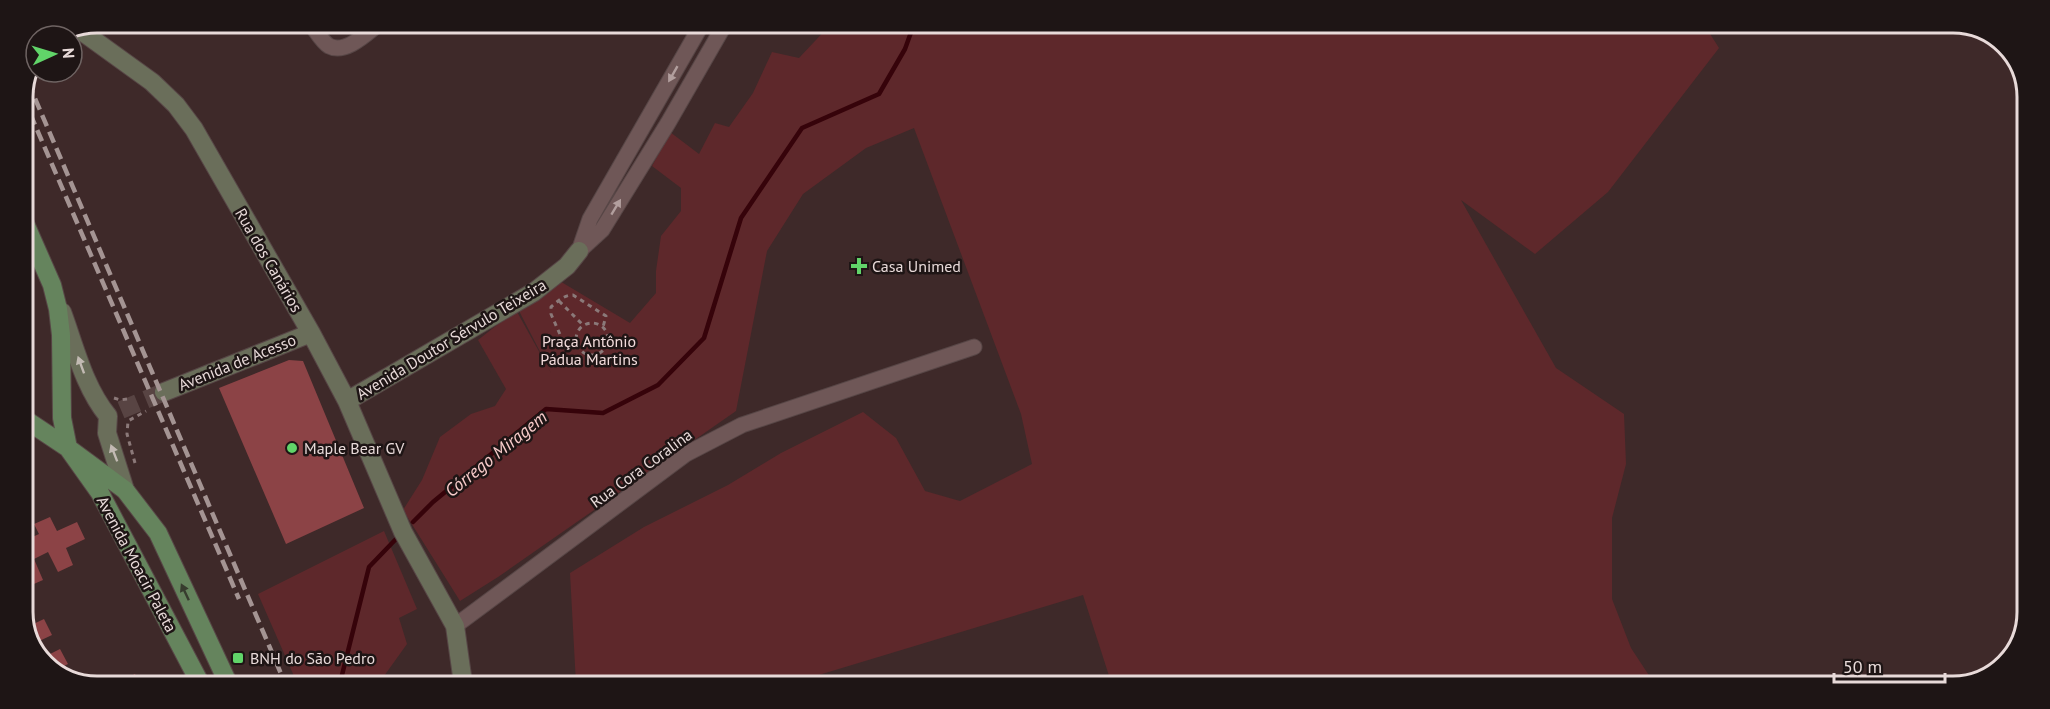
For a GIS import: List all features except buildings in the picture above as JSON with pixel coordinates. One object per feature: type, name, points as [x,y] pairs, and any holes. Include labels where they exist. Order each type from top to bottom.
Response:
[{"type":"main road","points":[[33,242],[52,285],[60,323],[62,418],[68,448]]},
{"type":"main road","name":"Avenida Moacir Paleta","points":[[33,425],[124,490],[158,533],[225,676]]},
{"type":"main road","name":"Avenida Moacir Paleta","points":[[68,448],[100,493],[196,676]]},
{"type":"main road","points":[[175,638],[199,622]]},
{"type":"street","points":[[317,33],[327,46],[336,48],[352,44],[367,33]]},
{"type":"street","name":"Avenida Doutor Sérvulo Teixeira","points":[[579,251],[590,219],[697,33]]},
{"type":"street","name":"Avenida Doutor Sérvulo Teixeira","points":[[347,401],[534,292],[567,266],[579,251],[602,230],[720,33]]},
{"type":"street","name":"Rua dos Canários","points":[[85,34],[152,82],[176,105],[194,129],[311,333],[347,401],[403,532],[455,626],[463,676]]},
{"type":"street","points":[[52,285],[96,402],[119,408],[107,433],[124,490]]},
{"type":"street","name":"Avenida de Acesso","points":[[164,392],[311,333]]},
{"type":"street","name":"Rua Cora Coralina","points":[[455,626],[686,454],[711,440],[742,425],[974,347]]},
{"type":"path","points":[[577,344],[566,348],[551,314],[551,307],[559,300],[567,295],[573,295],[606,316],[603,327]]},
{"type":"path","points":[[559,300],[583,325]]},
{"type":"path","points":[[593,322],[606,331],[608,341],[599,354],[588,354],[577,344],[577,334],[583,325],[593,322]]},
{"type":"path","points":[[108,394],[120,400],[119,408]]},
{"type":"path","points":[[135,470],[126,427],[129,421],[146,411]]},
{"type":"green space","name":"Praça Antônio Pádua Martins","points":[[823,33],[1709,33],[1719,48],[1608,192],[1535,254],[1461,200],[1556,368],[1624,414],[1626,464],[1612,518],[1612,599],[1631,648],[1649,676],[1109,676],[1083,595],[815,676],[576,676],[570,573],[644,527],[728,485],[781,453],[863,412],[896,438],[925,491],[960,501],[1032,464],[1021,414],[914,128],[866,148],[803,194],[767,251],[736,411],[460,601],[403,510],[422,480],[440,437],[471,414],[495,406],[506,389],[478,340],[516,310],[551,373],[517,307],[558,280],[630,323],[656,293],[656,271],[661,236],[681,211],[681,188],[652,166],[670,132],[699,154],[715,123],[729,127],[753,93],[772,52],[799,58]]},
{"type":"green space","points":[[384,531],[417,609],[399,618],[407,644],[384,676],[294,676],[258,594]]},
{"type":"waterway","name":"Córrego Miragem","points":[[413,522],[433,502],[546,409],[603,413],[658,385],[704,338],[741,218],[802,128],[879,94],[905,49],[911,33]]},
{"type":"waterway","name":"Córrego Miragem","points":[[342,676],[369,567],[395,540]]},
{"type":"tunnel","points":[[121,410],[164,392]]},
{"type":"railway","points":[[33,94],[282,676]]},
{"type":"railway","points":[[33,120],[239,599]]},
{"type":"place","name":"Casa Unimed","points":[[859,266]]},
{"type":"place","name":"Maple Bear GV","points":[[292,448]]},
{"type":"place","name":"BNH do São Pedro","points":[[238,658]]}]
